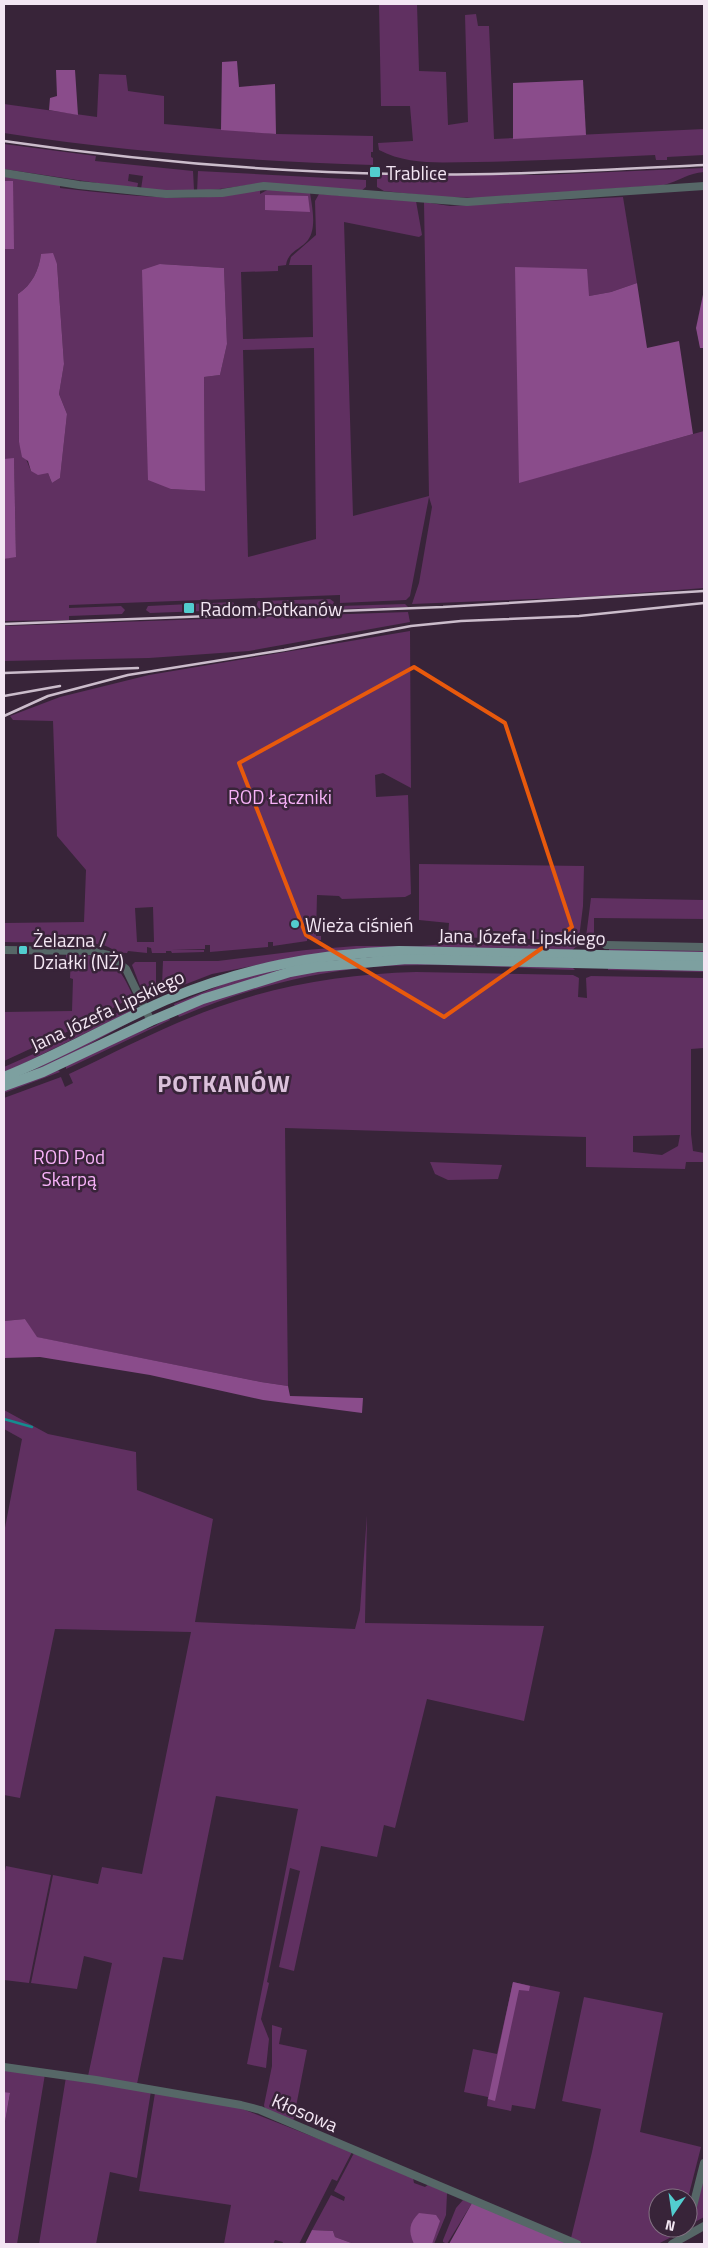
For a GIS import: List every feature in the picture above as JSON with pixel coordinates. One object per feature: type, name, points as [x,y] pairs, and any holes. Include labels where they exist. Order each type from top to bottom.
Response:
[{"type":"main road","name":"Jana Józefa Lipskiego","points":[[4,1077],[146,1009],[197,988],[254,969],[323,957],[362,953],[422,951],[704,958]]},
{"type":"main road","name":"Jana Józefa Lipskiego","points":[[4,1086],[43,1072],[151,1021],[208,997],[290,972],[347,963],[412,960],[704,966]]},
{"type":"street","points":[[4,173],[79,185],[166,194],[222,193],[264,186],[467,202],[704,186]]},
{"type":"street","points":[[606,945],[704,947]]},
{"type":"street","points":[[4,950],[91,950],[108,955],[126,969],[151,1021]]},
{"type":"street","name":"Kłosowa","points":[[4,2067],[154,2090],[260,2110],[577,2244]]},
{"type":"street","points":[[698,2188],[704,2163]]},
{"type":"highlighted area","points":[[414,667],[505,723],[572,927],[444,1017],[306,935],[239,763]]},
{"type":"green space","points":[[379,4],[417,4],[419,71],[446,72],[448,125],[468,122],[465,15],[476,14],[478,26],[489,26],[494,139],[704,129],[704,155],[667,157],[667,160],[656,160],[655,155],[521,161],[426,162],[402,159],[379,150],[378,143],[413,141],[410,106],[381,106]]},
{"type":"green space","points":[[99,74],[126,75],[128,91],[164,96],[164,124],[276,134],[373,136],[373,152],[371,152],[371,157],[373,158],[373,165],[188,155],[4,133],[4,104],[97,117]]},
{"type":"green space","points":[[4,144],[96,156],[95,161],[193,171],[194,190],[193,192],[141,189],[143,176],[129,174],[128,181],[138,183],[137,189],[4,169]]},
{"type":"green space","points":[[704,168],[704,172],[664,185],[481,198],[439,197],[384,191],[377,187],[377,175],[541,175]]},
{"type":"green space","points":[[198,171],[366,180],[366,187],[361,191],[264,183],[197,192]]},
{"type":"green space","points":[[4,176],[60,185],[60,188],[182,198],[231,195],[260,189],[260,194],[269,189],[310,193],[313,223],[308,240],[289,257],[286,265],[278,266],[278,271],[241,272],[243,339],[313,337],[312,265],[289,265],[291,257],[316,235],[315,201],[319,194],[416,201],[422,235],[419,237],[344,222],[353,516],[429,496],[424,202],[450,206],[623,197],[637,283],[611,292],[589,296],[553,473],[704,431],[704,588],[585,597],[412,604],[419,583],[432,507],[429,497],[410,596],[406,600],[340,603],[340,595],[69,605],[69,608],[121,606],[125,610],[122,614],[69,616],[69,620],[4,621],[4,559],[16,556],[14,459],[4,459],[4,249],[13,249],[13,181],[4,181]],"holes":[[[41,254],[57,264],[64,364],[59,394],[67,414],[60,478],[52,483],[48,473],[31,471],[19,442],[18,294],[34,277],[39,266]],[[160,264],[224,268],[227,344],[220,375],[204,377],[205,491],[171,489]],[[314,348],[316,539],[248,557],[243,350]]]},
{"type":"green space","points":[[330,599],[334,602],[332,606],[260,609],[256,606],[258,601]]},
{"type":"green space","points":[[233,602],[236,607],[232,610],[150,613],[146,610],[148,606]]},
{"type":"green space","points":[[405,604],[408,607],[341,609],[340,606]]},
{"type":"green space","points":[[408,612],[410,622],[249,651],[149,658],[4,661],[4,626]]},
{"type":"green space","name":"ROD Łączniki","points":[[410,631],[411,788],[383,773],[375,775],[376,797],[408,795],[411,894],[405,897],[342,899],[339,896],[317,895],[316,936],[321,936],[321,940],[307,939],[307,941],[273,946],[273,942],[268,942],[268,947],[210,952],[210,945],[205,945],[205,949],[172,949],[204,950],[204,952],[172,953],[171,951],[166,951],[166,953],[152,953],[151,948],[147,947],[147,953],[128,951],[127,953],[98,944],[4,942],[4,923],[84,922],[86,870],[57,836],[53,721],[13,720],[10,716],[60,697],[149,675]],"holes":[[[153,907],[154,942],[137,942],[135,908]]]},
{"type":"green space","points":[[419,864],[584,866],[583,906],[579,938],[564,940],[448,937],[449,923],[419,920]]},
{"type":"green space","points":[[591,898],[704,900],[704,919],[594,918],[594,937],[586,937]]},
{"type":"green space","points":[[458,943],[577,946],[571,951],[282,960],[212,974],[168,991],[162,985],[163,961],[218,961],[356,946],[421,946]]},
{"type":"green space","points":[[609,947],[704,950],[704,955],[609,952]]},
{"type":"green space","points":[[66,954],[91,956],[108,961],[121,974],[133,996],[95,1019],[4,1061],[4,1012],[72,1011],[73,979],[70,978],[71,959],[66,958]]},
{"type":"green space","points":[[135,962],[156,962],[156,985],[142,991],[132,965]]},
{"type":"green space","points":[[388,963],[573,968],[575,970],[441,965],[362,968],[292,980],[246,992],[179,1017],[177,1013],[294,974]]},
{"type":"green space","points":[[289,967],[175,1007],[174,1004],[251,973]]},
{"type":"green space","points":[[608,967],[704,969],[704,972],[608,970]]},
{"type":"green space","name":"ROD Pod Skarpą","points":[[391,973],[573,975],[579,978],[578,997],[587,998],[586,978],[591,976],[704,978],[704,1048],[691,1049],[691,1134],[693,1151],[704,1153],[704,1162],[686,1162],[685,1169],[586,1167],[586,1137],[285,1128],[288,1386],[36,1337],[25,1319],[4,1321],[4,1098],[61,1077],[65,1087],[73,1083],[69,1074],[180,1022],[242,999],[291,986],[340,978]],"holes":[[[680,1135],[678,1146],[662,1155],[633,1152],[633,1136]]]},
{"type":"green space","points":[[134,1004],[129,1012],[4,1073],[4,1067],[56,1044]]},
{"type":"green space","points":[[169,1017],[170,1020],[66,1069],[66,1066],[140,1030],[152,1027]]},
{"type":"green space","points":[[135,1019],[65,1058],[23,1075]]},
{"type":"green space","points":[[58,1070],[60,1072],[4,1093],[4,1088]]},
{"type":"green space","points":[[430,1162],[502,1165],[498,1179],[448,1180],[435,1174]]},
{"type":"green space","points":[[4,1410],[48,1434],[136,1452],[137,1490],[213,1519],[195,1622],[355,1629],[360,1610],[367,1515],[365,1623],[544,1626],[524,1721],[427,1699],[395,1828],[384,1825],[377,1857],[321,1846],[294,1971],[279,1967],[300,1871],[290,1868],[261,2019],[269,2039],[266,2068],[247,2064],[298,1809],[216,1796],[183,1960],[163,1957],[137,2084],[88,2076],[112,1963],[84,1956],[77,1989],[31,1983],[53,1875],[98,1884],[102,1867],[142,1874],[191,1632],[55,1629],[20,1798],[4,1795],[4,1533],[22,1439],[4,1429]]},
{"type":"green space","points":[[6,1866],[51,1875],[29,1983],[4,1980],[4,1877]]},
{"type":"green space","points":[[513,1982],[560,1992],[535,2109],[512,2105],[511,2111],[487,2106],[488,2097],[464,2092],[473,2049],[497,2054]]},
{"type":"green space","points":[[584,1997],[663,2013],[640,2132],[701,2147],[691,2188],[648,2188],[648,2238],[669,2238],[658,2244],[584,2244],[571,2238],[601,2109],[562,2101]]},
{"type":"green space","points":[[272,2025],[282,2028],[279,2044],[307,2050],[293,2122],[265,2109],[264,2105],[272,2066]]},
{"type":"green space","points":[[4,2069],[45,2074],[17,2244],[4,2244],[4,2128],[10,2094],[4,2092]]},
{"type":"green space","points":[[66,2077],[151,2091],[137,2178],[110,2172],[96,2244],[39,2244]]},
{"type":"green space","points":[[155,2093],[240,2108],[352,2152],[337,2181],[332,2179],[299,2244],[282,2244],[283,2242],[275,2240],[273,2244],[224,2244],[231,2205],[139,2191]]},
{"type":"green space","points":[[354,2153],[413,2178],[414,2183],[425,2187],[429,2184],[447,2193],[446,2215],[434,2244],[354,2244],[335,2237],[333,2231],[312,2230],[331,2195],[344,2201],[345,2197],[334,2191]]},
{"type":"green space","points":[[704,2177],[704,2217],[698,2220],[698,2200]]},
{"type":"green space","points":[[463,2200],[472,2203],[447,2244],[443,2240],[456,2208]]},
{"type":"shaded area","points":[[237,61],[239,87],[275,84],[276,134],[221,130],[222,62]]},
{"type":"shaded area","points":[[56,70],[75,70],[78,115],[49,110],[50,98],[57,96]]},
{"type":"shaded area","points":[[583,80],[586,135],[513,139],[513,83]]},
{"type":"shaded area","points":[[4,181],[13,181],[14,249],[4,249]]},
{"type":"shaded area","points":[[265,195],[308,196],[310,212],[265,210]]},
{"type":"shaded area","points":[[53,253],[57,264],[64,364],[59,394],[67,414],[60,478],[52,483],[48,473],[38,475],[31,471],[28,461],[22,457],[19,442],[18,294],[34,277],[39,266],[41,254]]},
{"type":"shaded area","points":[[160,264],[224,268],[227,344],[220,375],[204,377],[205,491],[171,489],[148,480],[142,270]]},
{"type":"shaded area","points":[[515,267],[587,269],[589,296],[611,292],[637,283],[647,348],[679,341],[693,434],[519,483]]},
{"type":"shaded area","points":[[704,290],[704,348],[700,348],[696,328]]},
{"type":"shaded area","points":[[14,458],[16,557],[4,559],[4,459]]},
{"type":"shaded area","points":[[25,1319],[37,1337],[288,1386],[290,1396],[363,1398],[362,1413],[263,1400],[150,1375],[40,1357],[4,1358],[4,1321]]},
{"type":"shaded area","points":[[513,1982],[530,1986],[529,1991],[519,1990],[495,2101],[488,2099]]},
{"type":"shaded area","points":[[4,2092],[10,2093],[4,2128]]},
{"type":"shaded area","points":[[472,2203],[569,2244],[449,2244]]},
{"type":"shaded area","points":[[419,2213],[436,2215],[440,2221],[432,2244],[414,2244],[410,2227]]},
{"type":"shaded area","points":[[312,2230],[333,2231],[335,2237],[354,2244],[305,2244]]},
{"type":"waterway","points":[[4,1419],[32,1427]]},
{"type":"railway","points":[[4,141],[200,164],[349,173],[513,173],[704,165]]},
{"type":"railway","points":[[4,624],[443,607],[704,591]]},
{"type":"railway","points":[[4,716],[48,696],[128,675],[284,650],[411,626],[461,621],[579,616],[704,603]]},
{"type":"railway","points":[[4,673],[138,668]]},
{"type":"railway","points":[[4,696],[60,686]]},
{"type":"place","name":"Trablice","points":[[375,172]]},
{"type":"place","name":"Radom Potkanów","points":[[189,608]]},
{"type":"place","name":"Wieża ciśnień","points":[[295,924]]},
{"type":"place","name":"Żelazna / Działki (NŻ)","points":[[23,950]]},
{"type":"district","name":"POTKANÓW","points":[[224,1083]]}]
